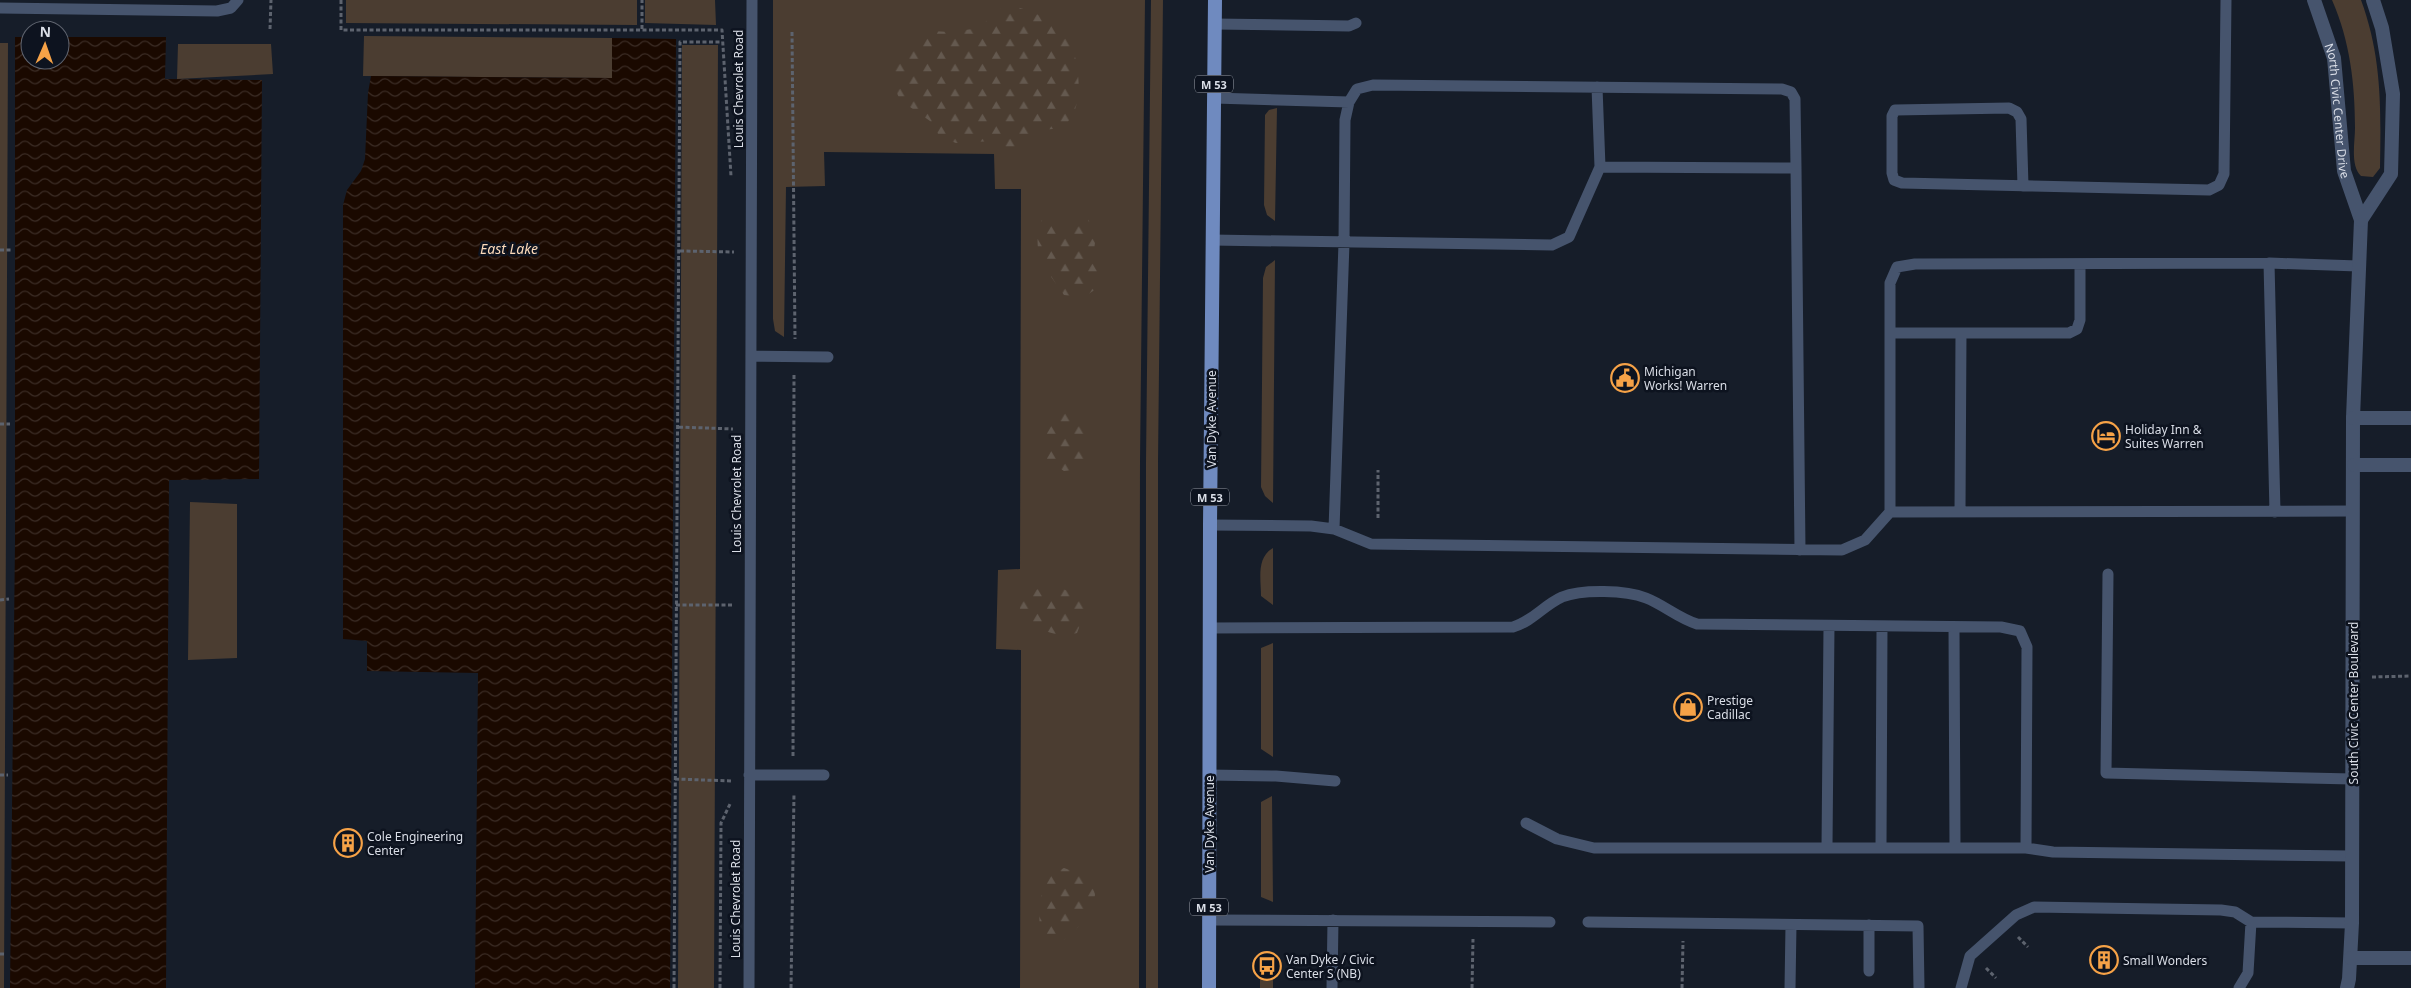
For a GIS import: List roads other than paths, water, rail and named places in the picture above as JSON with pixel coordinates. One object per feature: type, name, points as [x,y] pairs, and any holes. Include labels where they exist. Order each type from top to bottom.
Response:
[{"type":"main road","name":"Van Dyke Avenue","points":[[1209,988],[1210,525],[1215,0]]},
{"type":"street","name":"North Civic Center Drive","points":[[2314,0],[2334,58],[2344,171],[2360,220],[2353,418]]},
{"type":"street","points":[[2360,220],[2391,174],[2393,94],[2382,28],[2373,0]]},
{"type":"street","points":[[2353,418],[2411,418]]},
{"type":"street","name":"South Civic Center Boulevard","points":[[2347,988],[2351,958],[2352,922],[2353,418]]},
{"type":"street","points":[[2354,465],[2411,465]]},
{"type":"street","points":[[2351,958],[2411,958]]},
{"type":"lane","points":[[0,8],[72,4],[217,11],[231,8],[238,0]]},
{"type":"lane","name":"Louis Chevrolet Road","points":[[749,988],[752,0]]},
{"type":"lane","points":[[2023,186],[2021,119],[2017,112],[2009,108],[1895,110],[1892,116],[1892,173],[1894,180],[1902,183],[2023,186],[2209,190],[2219,185],[2224,174],[2226,0]]},
{"type":"lane","points":[[1215,24],[1349,26],[1356,23]]},
{"type":"lane","points":[[1334,528],[1344,243],[1345,120],[1349,102],[1357,89],[1373,85],[1782,89],[1791,92],[1795,99],[1800,550]]},
{"type":"lane","points":[[1212,240],[1552,246],[1570,237],[1600,166],[1597,87]]},
{"type":"lane","points":[[1214,98],[1349,102]]},
{"type":"lane","points":[[1600,166],[1796,168]]},
{"type":"lane","points":[[1210,525],[1334,528],[1371,544],[1842,550],[1865,540],[1890,512],[1890,283],[1897,267],[1915,264],[2269,263],[2358,266]]},
{"type":"lane","points":[[2269,263],[2275,512]]},
{"type":"lane","points":[[1890,333],[2069,333],[2077,329],[2080,320],[2080,264]]},
{"type":"lane","points":[[1960,511],[1961,333]]},
{"type":"lane","points":[[751,356],[828,357]]},
{"type":"lane","points":[[1890,512],[2353,511]]},
{"type":"lane","points":[[2108,574],[2106,773],[2352,779]]},
{"type":"lane","points":[[1210,628],[1513,626],[1526,623],[1560,598],[1576,592],[1631,593],[1648,598],[1684,620],[1697,624],[2001,627],[2020,631],[2026,648],[2026,848]]},
{"type":"lane","points":[[1827,847],[1829,626]]},
{"type":"lane","points":[[1881,847],[1882,626]]},
{"type":"lane","points":[[1954,627],[1955,848]]},
{"type":"lane","points":[[749,775],[824,775]]},
{"type":"lane","points":[[1209,775],[1276,776],[1335,781]]},
{"type":"lane","points":[[1526,823],[1557,839],[1594,848],[2026,848],[2053,852],[2351,856]]},
{"type":"lane","points":[[1961,988],[1970,956],[2016,916],[2034,907],[2221,910],[2236,912],[2251,922],[2352,922]]},
{"type":"lane","points":[[1209,920],[1550,922]]},
{"type":"lane","points":[[1332,988],[1333,920]]},
{"type":"lane","points":[[1588,922],[1918,926],[1919,988]]},
{"type":"lane","points":[[2239,988],[2248,973],[2251,922]]},
{"type":"lane","points":[[1790,988],[1791,925]]},
{"type":"lane","points":[[1869,925],[1869,971]]},
{"type":"water","points":[[15,37],[20,37],[20,70],[70,70],[70,37],[166,37],[165,79],[262,80],[259,479],[169,480],[166,988],[10,988],[15,541]]},
{"type":"water","name":"East Lake","points":[[612,38],[676,39],[670,988],[475,988],[478,673],[367,671],[367,641],[343,639],[343,205],[347,190],[361,171],[365,159],[368,93],[371,76],[612,78]]},
{"type":"place","name":"Michigan Works! Warren","points":[[1625,378]]},
{"type":"place","name":"Holiday Inn & Suites Warren","points":[[2106,436]]},
{"type":"place","name":"Prestige Cadillac","points":[[1688,707]]},
{"type":"place","name":"Cole Engineering Center","points":[[348,843]]},
{"type":"place","name":"Small Wonders","points":[[2104,960]]},
{"type":"place","name":"Van Dyke / Civic Center S (NB)","points":[[1267,966]]}]
